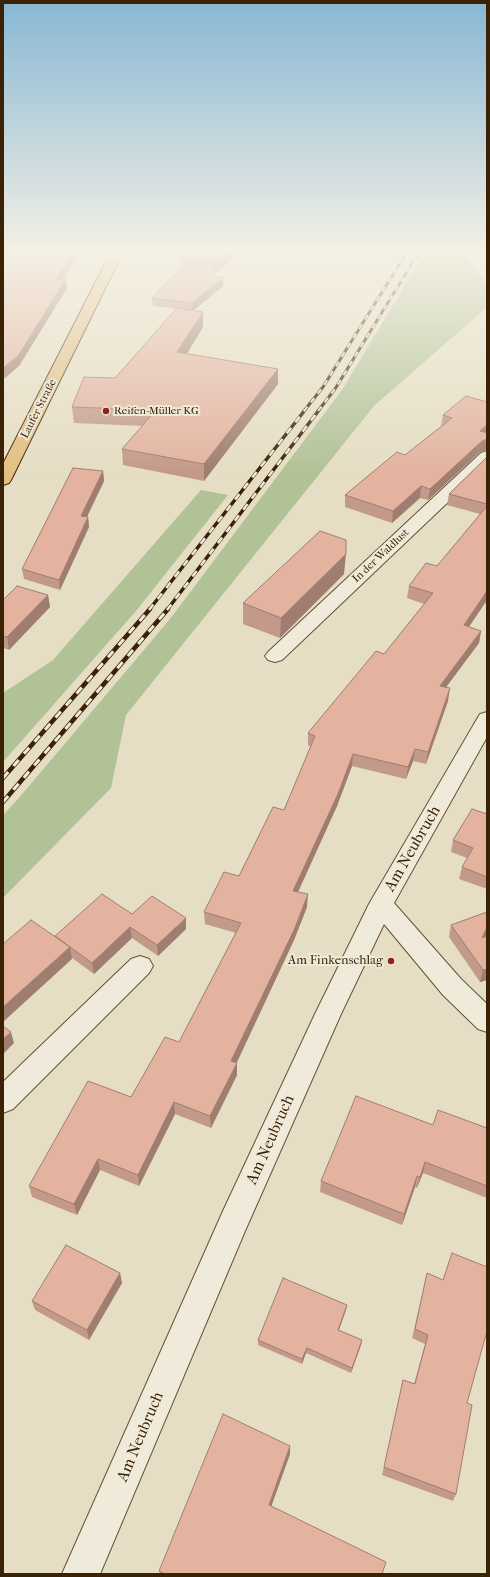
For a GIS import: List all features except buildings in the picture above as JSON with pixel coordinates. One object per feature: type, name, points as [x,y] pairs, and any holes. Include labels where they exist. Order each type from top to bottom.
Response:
[{"type":"main road","name":"Laufer Straße","points":[[3,480],[80,326]]},
{"type":"street","name":"In der Waldlust","points":[[275,656],[487,456]]},
{"type":"street","name":"Am Neubruch","points":[[81,1574],[241,1207],[328,1014],[381,904],[487,719]]},
{"type":"street","points":[[381,904],[452,987],[487,1021]]},
{"type":"street","points":[[3,1100],[140,966]]},
{"type":"green space","points":[[381,326],[466,326],[374,406],[126,715],[111,788],[3,898],[3,815],[170,619],[342,390]]},
{"type":"green space","points":[[201,490],[228,495],[136,611],[3,762],[3,693],[53,660]]},
{"type":"railway","points":[[304,411],[323,387],[361,326]]},
{"type":"railway","points":[[318,411],[335,389],[374,326]]},
{"type":"railway","points":[[149,610],[305,410]]},
{"type":"railway","points":[[167,610],[319,410]]},
{"type":"railway","points":[[3,778],[150,609]]},
{"type":"railway","points":[[3,802],[168,609]]},
{"type":"place","name":"Reifen-Müller KG","points":[[106,411]]},
{"type":"place","name":"Am Finkenschlag","points":[[391,961]]}]
